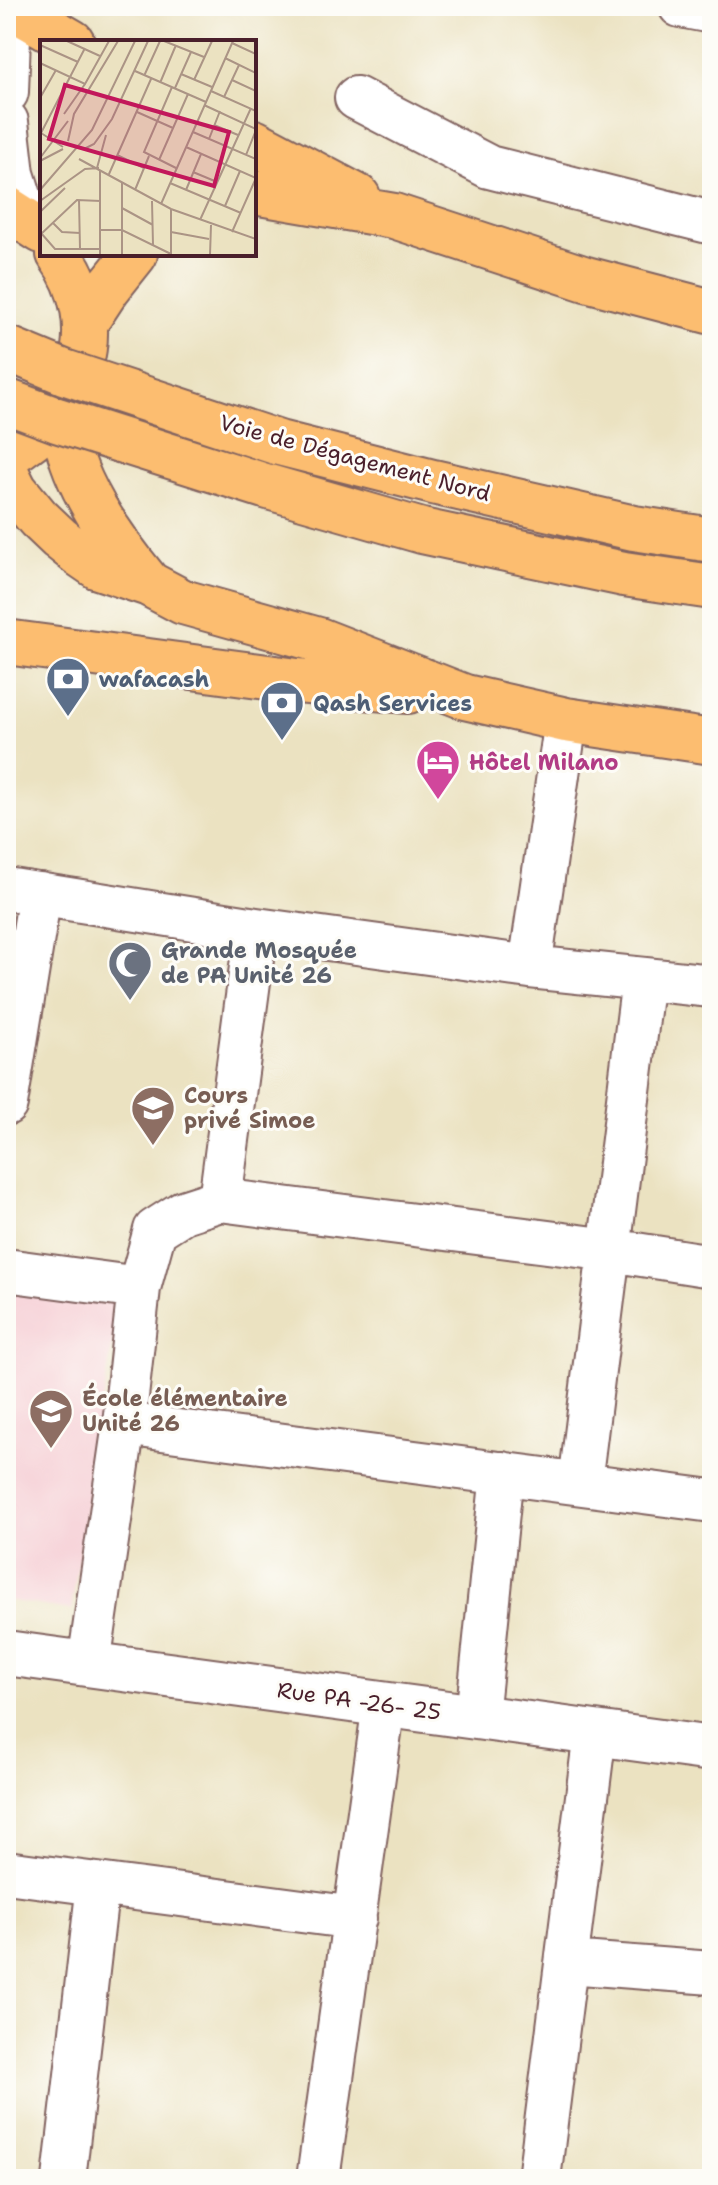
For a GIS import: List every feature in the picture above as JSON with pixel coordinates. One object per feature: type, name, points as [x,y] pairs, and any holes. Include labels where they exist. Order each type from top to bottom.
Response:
[{"type":"main road","points":[[11,21],[66,40]]},
{"type":"main road","points":[[256,143],[394,216]]},
{"type":"main road","points":[[258,194],[394,216],[586,279],[712,312]]},
{"type":"main road","points":[[6,455],[46,427],[64,405],[84,352],[85,323],[80,295],[70,269],[60,256]]},
{"type":"main road","points":[[85,323],[133,256]]},
{"type":"main road","name":"Voie de Dégagement Nord","points":[[6,348],[64,372],[279,443],[634,528],[712,540]]},
{"type":"main road","points":[[6,401],[250,481],[422,531],[624,574],[712,587]]},
{"type":"main road","points":[[64,405],[66,436],[87,495],[124,554],[149,584]]},
{"type":"main road","points":[[6,472],[15,490],[38,518],[98,567],[149,584],[183,602],[319,640],[465,697]]},
{"type":"main road","points":[[6,642],[282,679],[465,697],[566,720],[712,742]]},
{"type":"street","points":[[680,6],[712,12]]},
{"type":"street","points":[[6,92],[11,21]]},
{"type":"street","points":[[356,98],[489,167],[712,223]]},
{"type":"street","points":[[6,122],[12,174],[25,219]]},
{"type":"street","points":[[530,967],[566,720]]},
{"type":"street","points":[[6,1104],[23,891],[256,929],[530,967],[712,986]]},
{"type":"street","points":[[220,1200],[256,929]]},
{"type":"street","points":[[580,1483],[643,979]]},
{"type":"street","points":[[89,1664],[124,1424],[139,1288],[155,1230],[183,1212],[220,1200],[712,1266]]},
{"type":"street","points":[[6,1270],[139,1288]]},
{"type":"street","points":[[124,1424],[712,1501]]},
{"type":"street","points":[[477,1717],[502,1473]]},
{"type":"street","name":"Rue PA -26- 25","points":[[6,1653],[712,1749]]},
{"type":"street","points":[[318,2179],[384,1704]]},
{"type":"street","points":[[539,2179],[595,1733]]},
{"type":"street","points":[[6,1872],[355,1918]]},
{"type":"street","points":[[64,2179],[98,1884]]},
{"type":"street","points":[[568,1962],[712,1973]]},
{"type":"shaded area","name":"École élémentaire Unité 26","points":[[6,1283],[119,1299],[71,1610],[6,1600]]},
{"type":"place","name":"wafacash","points":[[68,718]]},
{"type":"place","name":"Qash Services","points":[[282,742]]},
{"type":"place","name":"Hôtel Milano","points":[[438,801]]},
{"type":"place","name":"Grande Mosquée de PA Unité 26","points":[[130,1002]]},
{"type":"place","name":"Cours privé Simoe","points":[[153,1147]]},
{"type":"place","name":"École élémentaire Unité 26","points":[[51,1450]]}]
